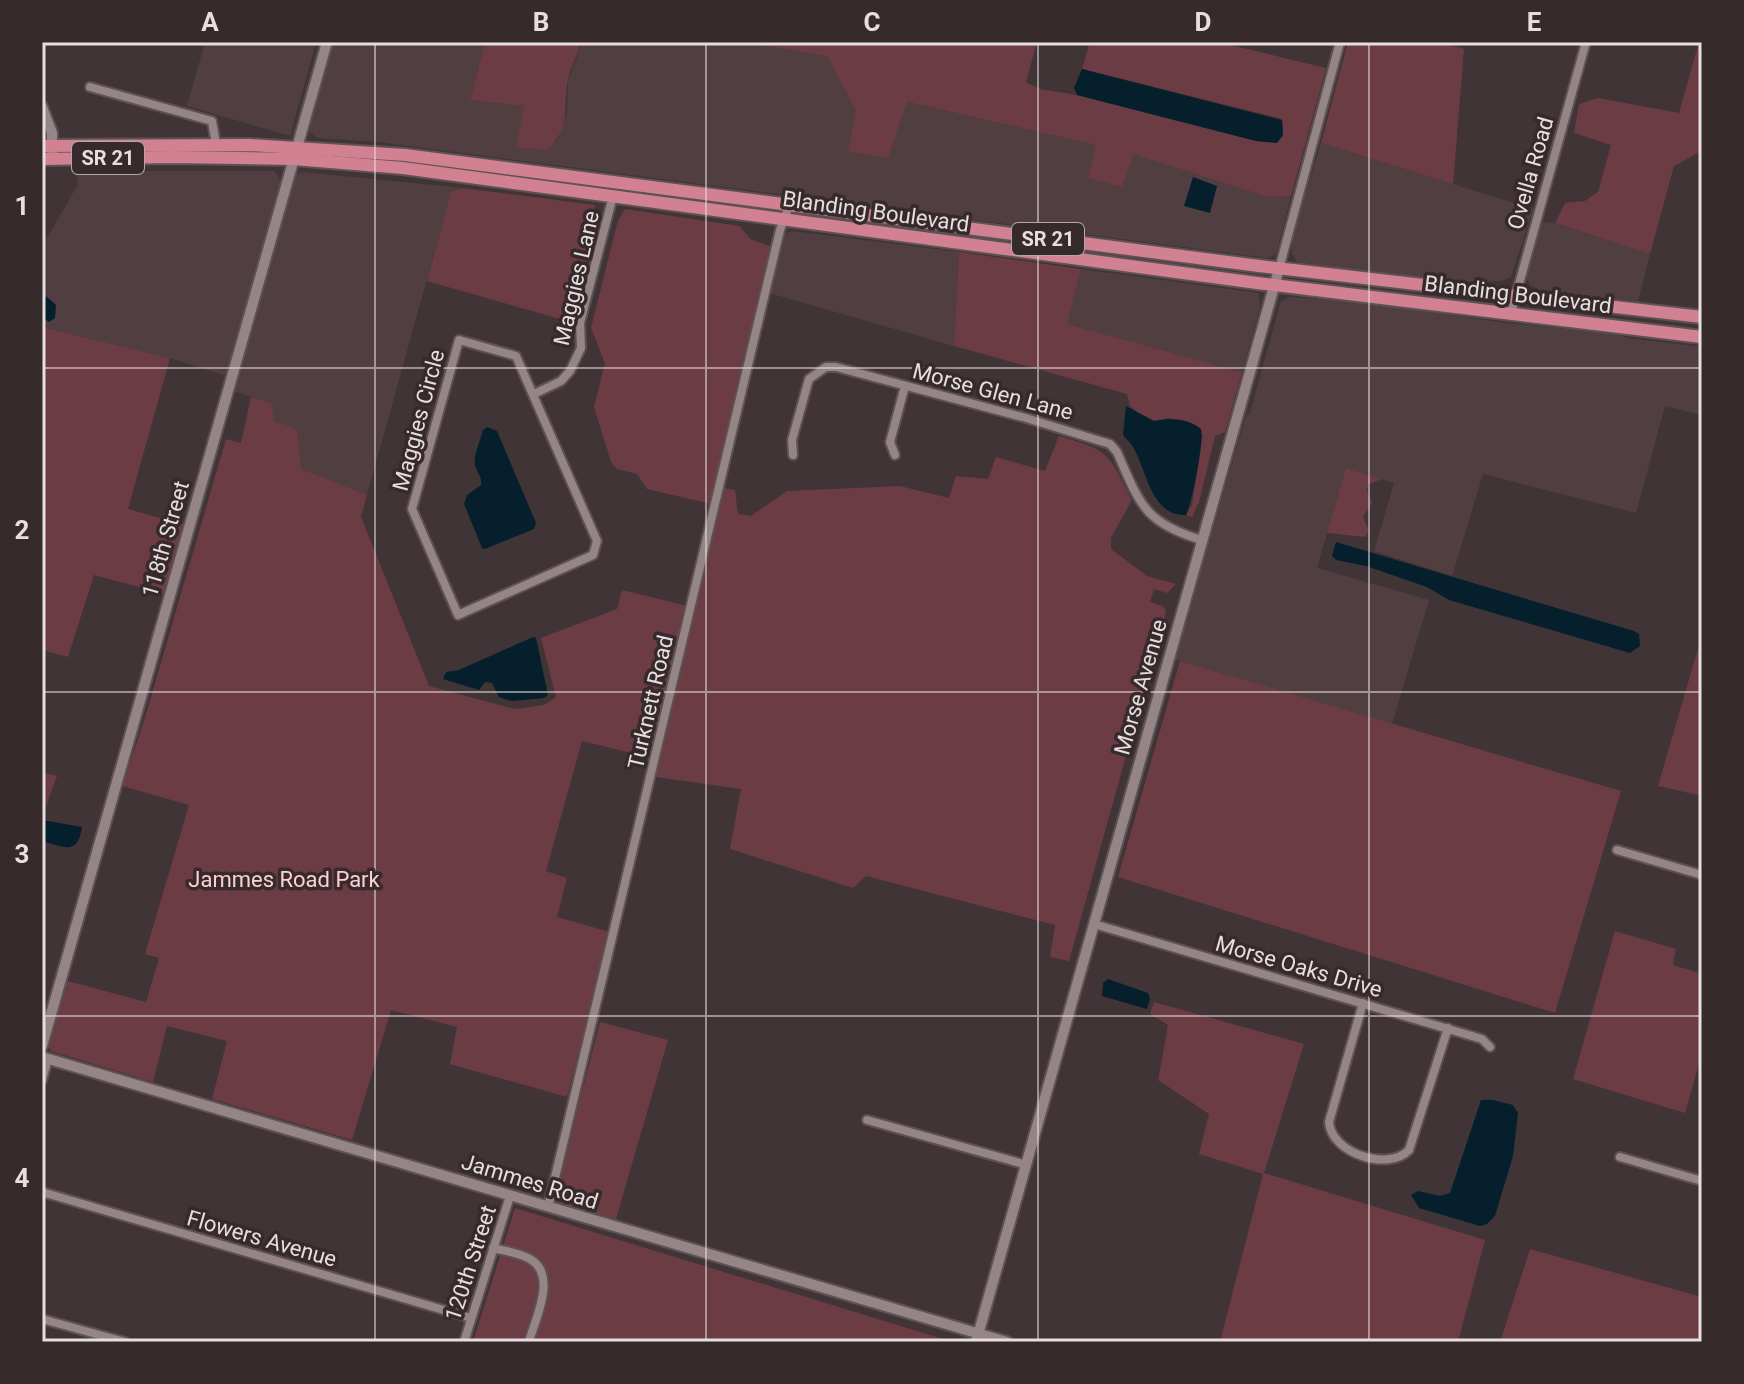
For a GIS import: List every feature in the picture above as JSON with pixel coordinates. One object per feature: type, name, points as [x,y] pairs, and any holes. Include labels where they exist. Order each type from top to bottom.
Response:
[{"type":"main road","name":"Blanding Boulevard","points":[[173,150],[216,144],[654,187],[948,242],[1361,297],[1702,337]]},
{"type":"main road","name":"Blanding Boulevard","points":[[47,153],[173,150],[296,153]]},
{"type":"main road","name":"Blanding Boulevard","points":[[459,168],[613,196],[950,226],[1279,269],[1702,317]]},
{"type":"main road","points":[[581,191],[609,189],[621,183]]},
{"type":"main road","points":[[613,196],[627,190],[654,187]]},
{"type":"main road","points":[[948,242],[950,226]]},
{"type":"main road","points":[[1112,264],[1114,247]]},
{"type":"main road","points":[[1361,297],[1377,290],[1391,290],[1398,283]]},
{"type":"street","name":"118th Street","points":[[42,1046],[327,42]]},
{"type":"street","name":"Morse Avenue","points":[[978,1338],[1340,42]]},
{"type":"street","name":"Ovella Road","points":[[1511,313],[1586,42]]},
{"type":"street","points":[[90,87],[212,121],[216,144]]},
{"type":"street","points":[[42,107],[52,133],[47,153]]},
{"type":"street","name":"Maggies Lane","points":[[534,394],[561,381],[570,371],[581,348],[580,323],[613,196]]},
{"type":"street","name":"Turknett Road","points":[[548,1207],[786,212]]},
{"type":"street","name":"Maggies Circle","points":[[459,340],[516,356],[534,394],[597,541],[596,548],[593,555],[458,615],[412,509],[459,340]]},
{"type":"street","name":"Morse Glen Lane","points":[[793,455],[792,440],[804,388],[817,371],[836,367],[1110,444],[1117,452],[1145,511],[1174,531],[1202,540]]},
{"type":"street","points":[[895,455],[890,442],[905,386]]},
{"type":"street","points":[[1617,850],[1702,875]]},
{"type":"street","name":"Morse Oaks Drive","points":[[1094,924],[1448,1028],[1482,1039],[1490,1047]]},
{"type":"street","points":[[1363,1003],[1329,1122],[1332,1136],[1345,1149],[1386,1160],[1399,1158],[1409,1150],[1448,1028]]},
{"type":"street","points":[[42,1080],[45,1058]]},
{"type":"street","name":"Jammes Road","points":[[45,1058],[978,1338],[1007,1342]]},
{"type":"street","points":[[867,1120],[1027,1165]]},
{"type":"street","points":[[1620,1157],[1702,1181]]},
{"type":"street","name":"Flowers Avenue","points":[[42,1192],[471,1318]]},
{"type":"street","name":"120th Street","points":[[464,1342],[510,1196]]},
{"type":"street","points":[[493,1248],[530,1259],[542,1273],[544,1286],[529,1342]]},
{"type":"street","points":[[42,1319],[125,1342]]},
{"type":"shaded area","points":[[205,42],[316,42],[290,136],[187,106]]},
{"type":"shaded area","points":[[332,42],[485,42],[470,100],[524,106],[557,141],[567,113],[568,80],[582,44],[740,42],[827,56],[856,111],[848,151],[906,102],[1097,145],[1121,187],[1133,153],[1268,197],[1291,196],[1276,254],[1268,258],[378,142],[317,138],[310,132],[310,120]]},
{"type":"shaded area","points":[[1321,143],[1533,209],[1511,277],[1501,281],[1437,282],[1297,262],[1292,254],[1291,240]]},
{"type":"shaded area","points":[[76,171],[274,171],[279,177],[281,188],[227,376],[170,358],[42,327],[42,247],[78,184]]},
{"type":"shaded area","points":[[303,172],[463,188],[451,193],[367,495],[300,470],[273,421],[272,403],[233,391],[292,182],[295,175]]},
{"type":"shaded area","points":[[1540,222],[1555,223],[1650,254],[1638,301],[1539,290],[1531,285],[1527,279],[1527,266]]},
{"type":"shaded area","points":[[793,231],[959,252],[954,346],[769,293],[780,246],[786,233]]},
{"type":"shaded area","points":[[1081,269],[1259,293],[1260,307],[1242,372],[1066,324]]},
{"type":"shaded area","points":[[1289,297],[1360,302],[1702,347],[1702,415],[1665,406],[1636,513],[1483,474],[1452,576],[1374,551],[1394,483],[1346,468],[1317,568],[1429,600],[1392,724],[1173,659],[1208,535],[1211,535],[1246,416],[1250,413],[1281,301]]},
{"type":"green space","points":[[485,42],[615,42],[613,45],[581,44],[569,76],[563,125],[546,150],[516,147],[524,106],[470,100]]},
{"type":"green space","points":[[740,42],[1037,42],[1026,82],[1040,89],[1077,95],[1256,141],[1276,143],[1283,135],[1282,119],[1082,69],[1089,45],[1067,42],[1218,42],[1326,68],[1291,196],[1268,197],[1134,154],[1122,187],[1088,178],[1096,145],[907,102],[888,158],[848,151],[856,111],[827,56]]},
{"type":"green space","points":[[1348,42],[1438,42],[1464,49],[1453,184],[1321,143]]},
{"type":"green space","points":[[1699,42],[1702,42],[1702,151],[1674,166],[1650,254],[1555,223],[1565,203],[1585,201],[1598,192],[1611,145],[1574,133],[1579,104],[1598,98],[1679,113]]},
{"type":"green space","points":[[463,188],[595,205],[591,252],[567,321],[427,281],[451,192]]},
{"type":"green space","points":[[625,209],[740,226],[750,239],[772,247],[711,504],[647,489],[637,474],[617,469],[611,462],[594,407],[605,363],[591,328],[618,220]]},
{"type":"green space","points":[[959,252],[1081,269],[1067,324],[1242,372],[1225,432],[1215,436],[1199,502],[1192,517],[1186,515],[1192,505],[1203,435],[1169,418],[1155,421],[1144,418],[1130,406],[1127,394],[954,346]]},
{"type":"green space","points":[[42,327],[170,358],[128,509],[185,525],[165,594],[94,575],[68,657],[42,650]]},
{"type":"green space","name":"Jammes Road Park","points":[[251,397],[272,403],[274,421],[297,429],[301,469],[367,495],[361,517],[429,686],[515,709],[544,705],[556,697],[541,638],[617,609],[622,590],[687,606],[652,758],[582,741],[546,871],[567,878],[557,917],[610,932],[567,1097],[450,1064],[457,1027],[391,1010],[352,1140],[212,1099],[227,1041],[167,1026],[153,1082],[51,1051],[48,1044],[64,980],[146,1002],[159,958],[145,954],[189,805],[122,786],[144,721],[226,439],[241,443]]},
{"type":"green space","points":[[1059,436],[1099,450],[1106,456],[1132,500],[1111,538],[1111,549],[1147,576],[1176,584],[1167,593],[1154,589],[1150,602],[1163,606],[1166,612],[1069,961],[1050,957],[1055,925],[866,876],[853,888],[730,849],[741,789],[656,777],[724,488],[735,490],[738,514],[751,516],[787,491],[900,486],[949,498],[956,476],[988,479],[996,457],[1045,471]]},
{"type":"green space","points":[[1346,468],[1382,479],[1369,484],[1367,490],[1372,503],[1363,517],[1369,530],[1365,537],[1327,533]]},
{"type":"green space","points":[[1702,635],[1702,796],[1658,786]]},
{"type":"green space","points":[[1180,661],[1621,791],[1555,1013],[1118,877]]},
{"type":"green space","points":[[42,772],[57,776],[45,809],[42,808]]},
{"type":"green space","points":[[1615,931],[1676,949],[1673,965],[1702,974],[1702,1053],[1685,1113],[1573,1079]]},
{"type":"green space","points":[[1154,1002],[1304,1044],[1264,1173],[1485,1240],[1458,1342],[1220,1342],[1263,1174],[1199,1154],[1209,1114],[1158,1080],[1168,1025],[1150,1014]]},
{"type":"green space","points":[[600,1022],[668,1040],[616,1219],[556,1202]]},
{"type":"green space","points":[[515,1208],[953,1342],[473,1342]]},
{"type":"green space","points":[[1530,1249],[1702,1297],[1702,1342],[1500,1342]]},
{"type":"water","points":[[1082,69],[1282,120],[1283,135],[1277,143],[1256,141],[1077,95],[1074,88]]},
{"type":"water","points":[[1193,177],[1217,186],[1210,213],[1184,206]]},
{"type":"water","points":[[46,296],[56,305],[55,318],[49,322],[42,310]]},
{"type":"water","points":[[1126,406],[1154,421],[1179,420],[1201,429],[1197,472],[1186,515],[1164,508],[1157,499],[1131,444],[1123,435]]},
{"type":"water","points":[[487,427],[497,431],[536,523],[534,529],[485,549],[464,504],[467,495],[481,485],[475,457],[483,430]]},
{"type":"water","points":[[1336,542],[1634,631],[1639,634],[1640,646],[1630,653],[1449,600],[1427,587],[1366,566],[1336,560],[1332,556]]},
{"type":"water","points":[[536,638],[548,695],[544,698],[512,701],[499,697],[492,683],[485,682],[479,690],[443,679],[446,672],[459,670]]},
{"type":"water","points":[[42,820],[82,827],[77,842],[69,847],[42,841]]},
{"type":"water","points":[[1108,979],[1148,993],[1147,1009],[1102,996],[1103,983]]},
{"type":"water","points":[[1481,1100],[1513,1105],[1518,1113],[1513,1156],[1495,1216],[1480,1226],[1419,1208],[1411,1195],[1418,1191],[1440,1196],[1450,1193]]}]
